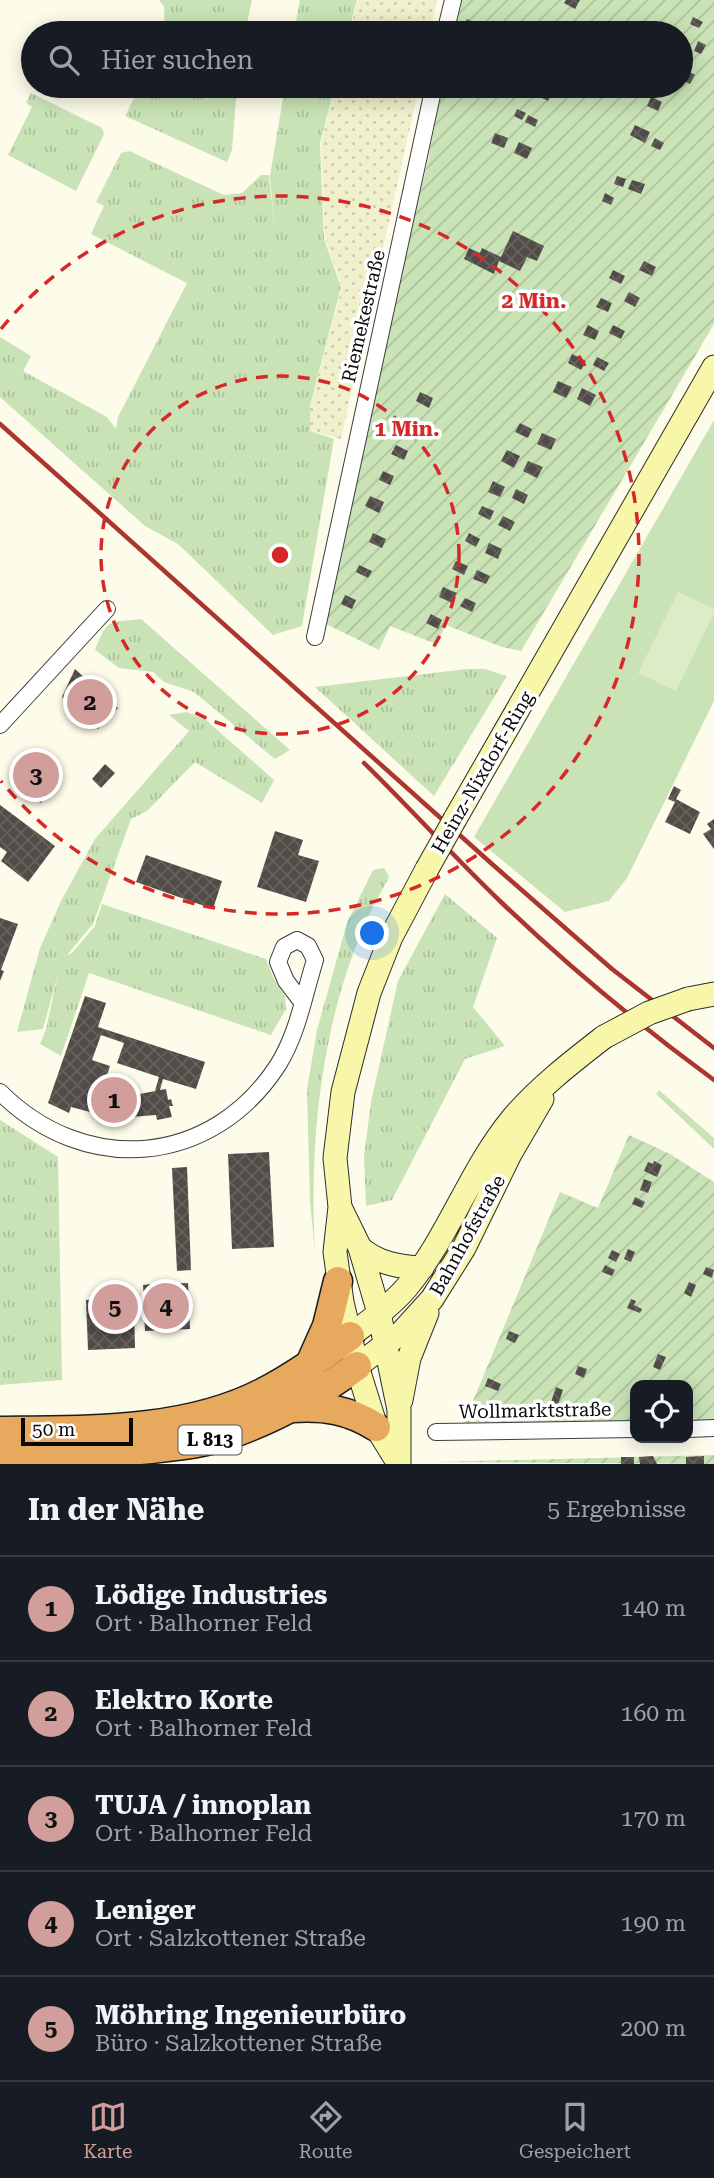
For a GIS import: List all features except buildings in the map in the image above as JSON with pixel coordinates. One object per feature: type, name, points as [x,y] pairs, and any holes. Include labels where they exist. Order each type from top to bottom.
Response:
[{"type":"highway","points":[[309,1366],[327,1326],[338,1281]]},
{"type":"highway","name":"L 813","points":[[0,1431],[96,1429],[174,1421],[219,1410],[263,1393],[309,1366],[350,1336]]},
{"type":"highway","name":"L 813","points":[[0,1456],[93,1455],[182,1446],[224,1437],[293,1408],[357,1366]]},
{"type":"highway","points":[[293,1408],[343,1410],[376,1427]]},
{"type":"highway","points":[[0,1461],[37,1455]]},
{"type":"main road","name":"Heinz-Nixdorf-Ring","points":[[399,1464],[376,1427],[357,1366],[338,1281],[335,1252],[340,1207],[335,1158],[343,1092],[369,993],[391,937],[427,869],[714,367]]},
{"type":"main road","name":"Bahnhofstraße","points":[[350,1336],[406,1289],[422,1268],[501,1133],[529,1101],[604,1037],[649,1013],[688,999],[714,994]]},
{"type":"main road","name":"Bahnhofstraße","points":[[357,1366],[402,1332],[432,1299],[464,1248],[510,1154],[550,1083]]},
{"type":"main road","name":"Heinz-Nixdorf-Ring","points":[[340,1207],[360,1248],[379,1313],[399,1410]]},
{"type":"main road","points":[[360,1248],[378,1260],[399,1266],[422,1268]]},
{"type":"main road","points":[[399,1464],[399,1410],[409,1359],[432,1299]]},
{"type":"street","points":[[448,21],[453,0]]},
{"type":"street","name":"Riemekestraße","points":[[315,636],[431,98]]},
{"type":"street","points":[[0,725],[107,609]]},
{"type":"street","points":[[0,1092],[18,1110],[42,1126],[89,1144],[120,1149],[175,1145],[223,1121],[241,1108],[263,1084],[283,1057],[295,1030],[302,1002]]},
{"type":"street","points":[[693,1429],[714,1428]]},
{"type":"street","name":"Wollmarktstraße","points":[[436,1432],[630,1430]]},
{"type":"green space","points":[[159,0],[252,0],[248,21],[165,21],[164,7]]},
{"type":"green space","points":[[300,0],[357,0],[351,21],[296,21]]},
{"type":"green space","points":[[358,0],[437,0],[433,21],[352,21]]},
{"type":"green space","points":[[460,0],[714,0],[714,324],[521,651],[502,647],[446,625],[436,644],[390,626],[379,650],[326,624],[386,331],[441,98],[693,98],[693,21],[456,21]]},
{"type":"green space","points":[[28,98],[41,98],[102,128],[104,134],[76,191],[8,155],[32,107],[26,103]]},
{"type":"green space","points":[[134,98],[236,98],[232,150],[227,162],[125,116]]},
{"type":"green space","points":[[283,98],[332,98],[320,143],[324,239],[341,287],[310,406],[310,431],[334,439],[302,626],[273,635],[178,544],[145,526],[0,397],[0,337],[31,356],[23,371],[107,417],[116,429],[118,417],[187,283],[91,234],[104,206],[96,202],[121,153],[129,151],[224,195],[242,193],[261,175],[269,175],[275,233],[270,176]]},
{"type":"green space","points":[[333,98],[416,98],[341,439],[310,431],[310,407],[342,287],[325,238],[321,143]]},
{"type":"green space","points":[[714,420],[714,701],[627,878],[609,901],[565,912],[474,837]]},
{"type":"green space","points":[[678,592],[714,609],[714,613],[676,691],[638,673]]},
{"type":"green space","points":[[141,619],[290,750],[275,759],[194,692],[164,682],[153,672],[119,668],[95,650],[110,624]]},
{"type":"green space","points":[[485,669],[507,676],[434,796],[315,687]]},
{"type":"green space","points":[[187,712],[206,720],[274,780],[262,803],[195,762],[147,811],[131,819],[93,924],[67,955],[72,953],[95,926],[102,904],[266,959],[285,996],[286,1009],[271,1035],[89,973],[61,1056],[40,1044],[58,974],[43,1029],[17,1032],[40,948],[61,901],[95,839],[189,731],[169,715]]},
{"type":"green space","points":[[384,868],[389,877],[366,922],[348,967],[327,1047],[316,1130],[315,1253],[310,1201],[307,1089],[317,1030],[347,923],[373,870]]},
{"type":"green space","points":[[445,894],[497,938],[473,1007],[505,1046],[465,1059],[392,1200],[366,1206],[364,1156],[371,1102],[398,981]]},
{"type":"green space","points":[[659,1090],[714,1138],[714,1149],[656,1094]]},
{"type":"green space","points":[[0,1120],[58,1157],[62,1380],[0,1385]]},
{"type":"green space","points":[[629,1135],[670,1154],[714,1182],[714,1420],[693,1421],[693,1380],[630,1380],[630,1422],[463,1425],[560,1192],[598,1208]]},
{"type":"green space","points":[[714,1455],[714,1464],[434,1462]]},
{"type":"railway","points":[[0,424],[612,969],[714,1048]]},
{"type":"railway","points":[[364,763],[527,927],[632,1017],[714,1080]]},
{"type":"place","name":"Elektro Korte","points":[[90,702]]},
{"type":"place","name":"TUJA / innoplan","points":[[36,775]]},
{"type":"place","name":"Lödige Industries","points":[[114,1100]]},
{"type":"place","name":"Leniger","points":[[166,1306]]},
{"type":"place","name":"Möhring Ingenieurbüro","points":[[115,1307]]}]
